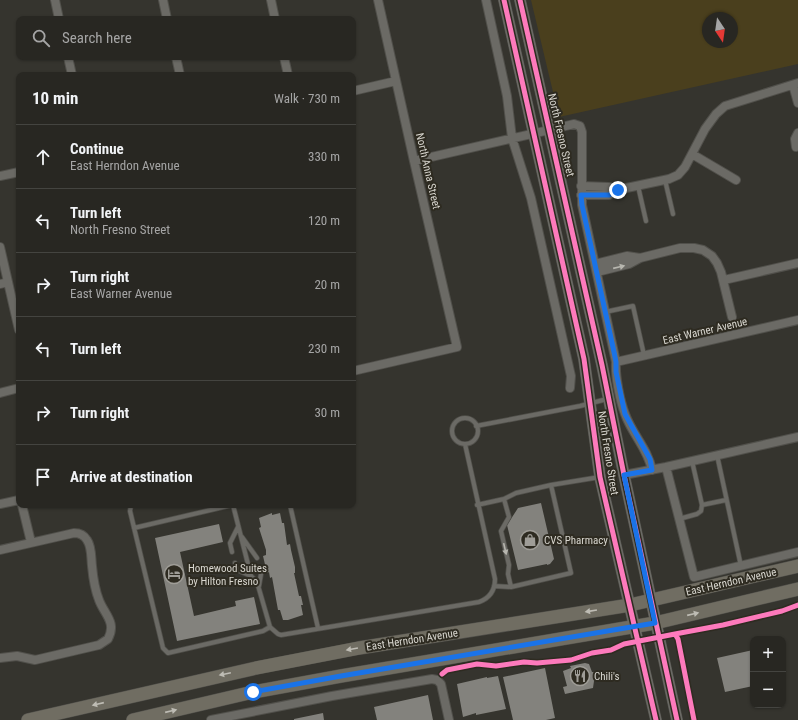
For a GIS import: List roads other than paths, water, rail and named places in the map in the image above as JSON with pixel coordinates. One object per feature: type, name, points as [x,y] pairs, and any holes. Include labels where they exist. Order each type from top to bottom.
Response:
[{"type":"main road","name":"North Fresno Street","points":[[504,0],[578,329],[585,366],[600,477],[656,720]]},
{"type":"main road","name":"North Fresno Street","points":[[520,0],[609,398],[650,601],[677,720]]},
{"type":"main road","name":"East Herndon Avenue","points":[[28,720],[197,680],[315,656],[630,605],[798,566]]},
{"type":"main road","name":"East Herndon Avenue","points":[[133,720],[253,692],[635,627],[798,589]]},
{"type":"street","points":[[55,0],[58,16]]},
{"type":"street","points":[[163,0],[166,16]]},
{"type":"street","points":[[271,0],[274,16]]},
{"type":"street","name":"North Anna Street","points":[[356,370],[457,347],[378,0]]},
{"type":"street","points":[[486,0],[507,96],[512,138],[531,198],[571,376],[570,388]]},
{"type":"street","points":[[69,60],[71,72]]},
{"type":"street","points":[[177,60],[179,72]]},
{"type":"street","points":[[285,60],[287,72]]},
{"type":"street","points":[[356,90],[396,81]]},
{"type":"street","points":[[581,195],[609,195],[618,190],[665,180],[678,175],[685,167],[705,129],[716,114],[725,106],[795,84],[798,102]]},
{"type":"street","points":[[414,161],[574,124],[580,126],[582,205],[616,362],[616,372],[625,414],[650,459],[652,470]]},
{"type":"street","points":[[796,147],[795,139],[798,133]]},
{"type":"street","points":[[692,154],[736,180]]},
{"type":"street","points":[[0,176],[16,173]]},
{"type":"street","points":[[581,186],[609,187],[618,190]]},
{"type":"street","points":[[0,247],[4,283],[16,321]]},
{"type":"street","points":[[597,272],[629,264],[640,258],[680,248],[703,250],[712,256],[717,262],[724,280],[732,317]]},
{"type":"street","points":[[595,264],[627,256],[640,258]]},
{"type":"street","points":[[724,280],[798,263]]},
{"type":"street","name":"East Warner Avenue","points":[[616,362],[798,320]]},
{"type":"street","points":[[0,393],[16,389]]},
{"type":"street","points":[[624,475],[666,467],[798,436]]},
{"type":"street","points":[[666,467],[694,577],[798,552]]},
{"type":"street","points":[[0,504],[16,501]]},
{"type":"street","points":[[23,508],[31,542]]},
{"type":"street","points":[[0,550],[74,532],[80,534],[87,540],[91,550],[92,568],[99,599],[108,615],[111,629],[110,635],[104,643],[99,645],[35,660],[17,656],[0,658]]},
{"type":"street","points":[[211,720],[247,715],[356,691],[432,679],[437,680],[441,684],[449,720]]},
{"type":"lane","points":[[665,180],[673,214]]},
{"type":"lane","points":[[638,186],[646,221]]},
{"type":"lane","points":[[605,312],[633,306],[644,356]]},
{"type":"lane","points":[[476,426],[609,398]]},
{"type":"lane","points":[[464,418],[471,420],[476,426],[477,434],[473,441],[465,444],[457,442],[452,436],[452,428],[454,424],[464,418]]},
{"type":"lane","points":[[235,564],[237,570],[251,576],[257,582],[270,627],[281,635],[291,635],[318,628],[484,600],[490,595],[495,579],[477,505],[465,444]]},
{"type":"lane","points":[[716,455],[741,566]]},
{"type":"lane","points":[[679,519],[697,514],[701,511],[702,505],[692,461]]},
{"type":"lane","points":[[477,505],[504,499],[516,493],[551,485],[600,477]]},
{"type":"lane","points":[[494,586],[502,588],[511,587],[571,573],[551,485]]},
{"type":"lane","points":[[504,499],[509,517],[501,531],[509,565],[508,574],[511,587]]},
{"type":"lane","points":[[702,505],[726,500]]},
{"type":"lane","points":[[130,508],[163,648],[168,653],[263,631],[270,627]]},
{"type":"lane","points":[[134,528],[219,508]]},
{"type":"lane","points":[[233,508],[251,576]]},
{"type":"lane","points":[[291,508],[318,628]]},
{"type":"lane","points":[[232,552],[230,543],[238,527]]},
{"type":"lane","points":[[240,535],[257,558]]},
{"type":"lane","points":[[259,589],[261,574]]},
{"type":"place","name":"CVS Pharmacy","points":[[530,540]]},
{"type":"place","name":"Homewood Suites by Hilton Fresno","points":[[174,574]]},
{"type":"place","name":"Chili's","points":[[580,676]]}]
